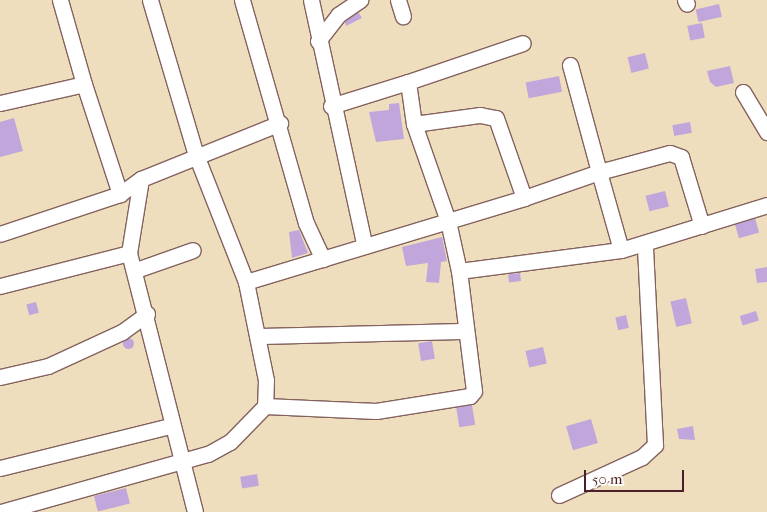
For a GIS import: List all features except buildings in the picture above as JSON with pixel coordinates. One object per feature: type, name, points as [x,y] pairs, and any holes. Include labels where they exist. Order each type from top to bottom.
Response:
[{"type":"street","points":[[60,0],[84,84],[120,194]]},
{"type":"street","points":[[1,512],[182,463],[230,442],[265,406],[266,380],[246,282],[196,156],[150,0]]},
{"type":"street","points":[[242,0],[280,123],[306,223],[323,259]]},
{"type":"street","points":[[311,0],[331,106],[364,244]]},
{"type":"street","points":[[318,41],[338,15],[360,0]]},
{"type":"street","points":[[398,0],[403,16]]},
{"type":"street","points":[[331,106],[523,43]]},
{"type":"street","points":[[570,65],[621,250]]},
{"type":"street","points":[[265,406],[376,411],[470,396],[474,391],[464,330],[458,271],[448,221],[414,124],[408,82]]},
{"type":"street","points":[[0,103],[84,84]]},
{"type":"street","points":[[743,92],[767,132]]},
{"type":"street","points":[[414,124],[480,115],[496,118],[524,198]]},
{"type":"street","points":[[0,234],[120,194],[141,179],[280,123]]},
{"type":"street","points":[[246,282],[323,259],[364,244],[524,198],[600,172],[670,153],[682,157],[702,226]]},
{"type":"street","points":[[141,179],[129,253],[136,270],[147,314],[170,426],[195,512]]},
{"type":"street","points":[[458,271],[621,250],[645,245],[767,206]]},
{"type":"street","points":[[559,495],[642,456],[655,445],[645,245]]},
{"type":"street","points":[[136,270],[194,250]]},
{"type":"street","points":[[0,286],[129,253]]},
{"type":"street","points":[[0,377],[48,366],[122,332],[147,314]]},
{"type":"street","points":[[258,336],[464,330]]},
{"type":"street","points":[[0,468],[170,426]]}]
